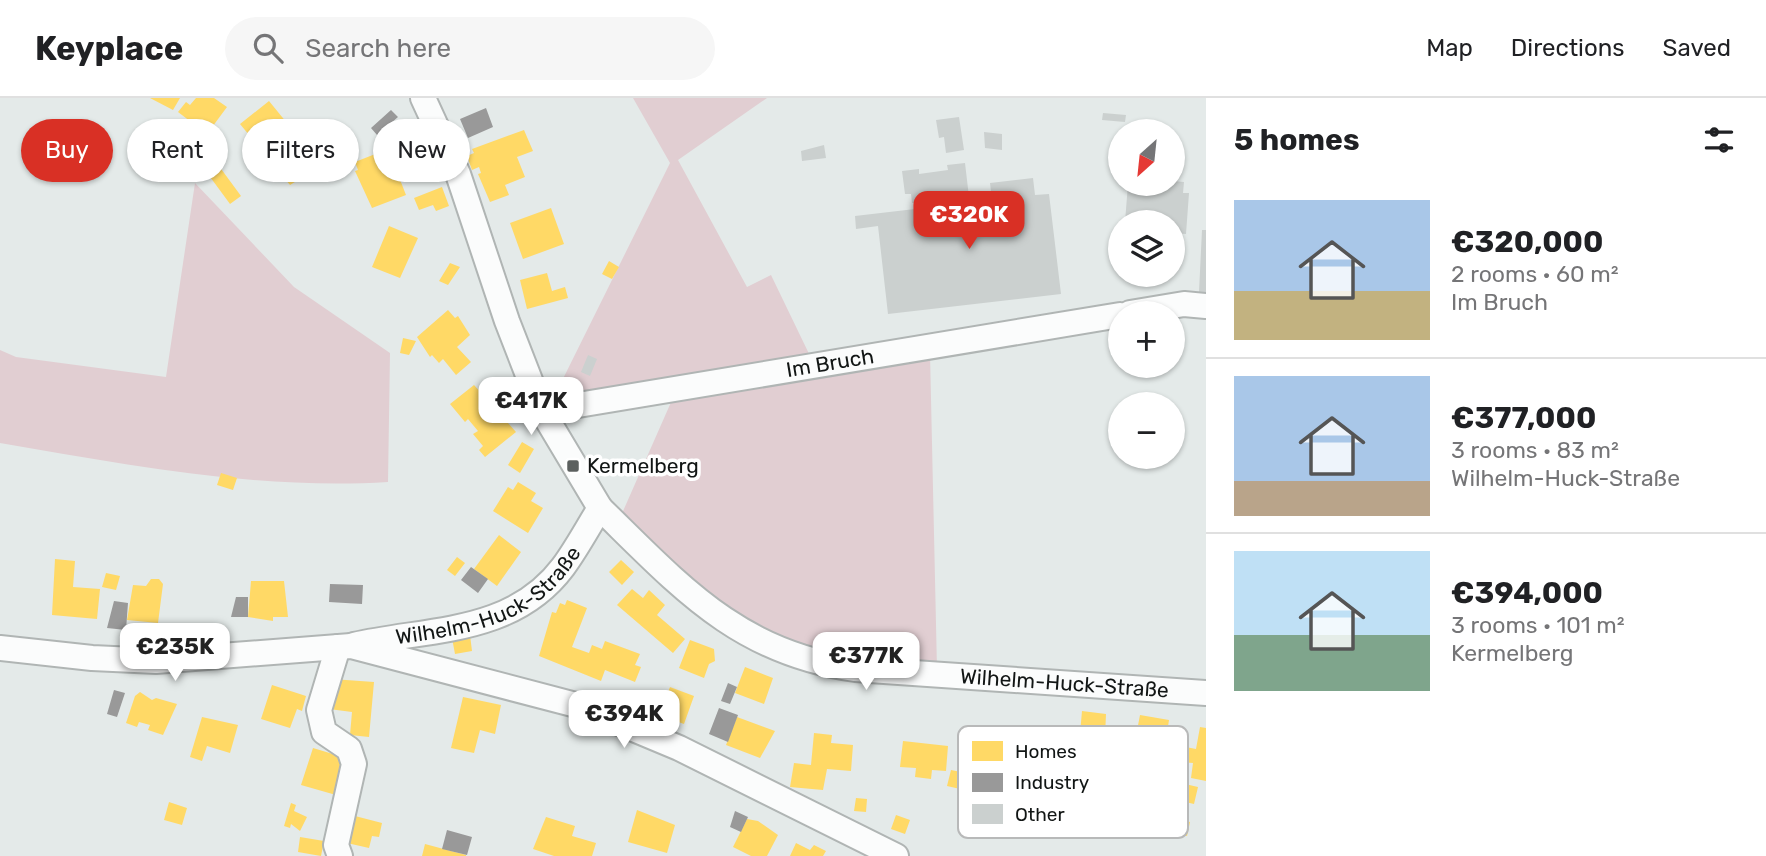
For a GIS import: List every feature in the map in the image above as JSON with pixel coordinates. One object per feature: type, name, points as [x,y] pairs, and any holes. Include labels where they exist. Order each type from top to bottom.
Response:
[{"type":"street","name":"Wilhelm-Huck-Straße","points":[[423,98],[458,174],[507,321],[542,411],[600,508],[709,611],[754,638],[799,658],[855,669],[1206,693]]},
{"type":"street","points":[[1185,304],[1206,306]]},
{"type":"street","name":"Im Bruch","points":[[542,411],[1108,317]]},
{"type":"street","name":"Wilhelm-Huck-Straße","points":[[344,647],[390,637],[480,624],[516,607],[549,583],[563,567],[600,508]]},
{"type":"street","points":[[0,648],[92,658],[156,661],[344,647],[576,705],[691,754],[896,856]]},
{"type":"street","points":[[340,856],[336,845],[354,764],[349,749],[324,732],[319,710],[344,647]]},
{"type":"shaded area","points":[[633,98],[767,98],[678,160],[747,287],[771,275],[812,360],[552,401],[670,163]]},
{"type":"shaded area","points":[[195,183],[294,287],[390,353],[388,482],[339,484],[242,479],[145,467],[0,443],[0,350],[16,357],[166,377]]},
{"type":"shaded area","points":[[930,353],[937,669],[855,664],[755,635],[620,518],[672,400]]},
{"type":"building: Homes","points":[[150,98],[180,98],[173,110]]},
{"type":"building: Homes","points":[[196,98],[214,98],[227,107],[218,119],[187,119],[178,112],[186,102],[190,105]]},
{"type":"building: Homes","points":[[269,101],[284,119],[246,119]]},
{"type":"building: Homes","points":[[524,130],[533,151],[517,157],[525,177],[505,185],[509,195],[490,202],[478,174],[481,173],[479,167],[472,170],[470,164],[470,155],[474,153],[472,149]]},
{"type":"building: Homes","points":[[373,155],[373,182],[401,182],[406,195],[372,208],[359,180],[359,160]]},
{"type":"building: Homes","points":[[228,178],[241,196],[230,204],[214,182],[228,182]]},
{"type":"building: Homes","points":[[442,187],[449,206],[436,211],[433,205],[419,210],[414,198]]},
{"type":"building: Homes","points":[[551,208],[564,244],[523,259],[510,223]]},
{"type":"building: Homes","points":[[389,226],[418,238],[400,278],[372,267]]},
{"type":"building: Homes","points":[[609,261],[619,267],[612,279],[602,274]]},
{"type":"building: Homes","points":[[450,263],[460,267],[448,285],[439,281]]},
{"type":"building: Homes","points":[[547,273],[552,291],[565,287],[568,298],[527,309],[520,280]]},
{"type":"building: Homes","points":[[448,310],[455,318],[458,316],[470,335],[457,347],[471,362],[456,375],[443,359],[439,363],[432,355],[430,357],[417,337]]},
{"type":"building: Homes","points":[[403,338],[416,341],[409,355],[400,353]]},
{"type":"building: Homes","points":[[474,385],[516,432],[485,457],[479,450],[483,446],[473,434],[478,431],[468,419],[465,422],[450,404]]},
{"type":"building: Homes","points":[[522,442],[534,449],[520,473],[508,465]]},
{"type":"building: Homes","points":[[221,473],[237,478],[233,490],[217,485]]},
{"type":"building: Homes","points":[[518,482],[536,493],[531,501],[543,508],[528,533],[493,511],[508,487],[513,490]]},
{"type":"building: Homes","points":[[499,535],[521,552],[497,586],[474,569]]},
{"type":"building: Homes","points":[[457,557],[465,563],[455,576],[447,570]]},
{"type":"building: Homes","points":[[55,559],[75,561],[73,587],[100,589],[97,619],[52,615]]},
{"type":"building: Homes","points":[[621,560],[634,572],[622,585],[609,572]]},
{"type":"building: Homes","points":[[106,573],[120,576],[116,590],[102,587]]},
{"type":"building: Homes","points":[[151,579],[159,579],[163,584],[158,623],[127,620],[133,585],[146,586]]},
{"type":"building: Homes","points":[[251,581],[284,581],[288,617],[273,617],[273,621],[248,617]]},
{"type":"building: Homes","points":[[632,589],[643,598],[649,590],[665,605],[657,615],[685,639],[673,653],[617,605]]},
{"type":"building: Homes","points":[[567,600],[587,608],[572,647],[589,653],[592,645],[602,649],[605,641],[640,654],[635,665],[641,667],[635,682],[605,670],[601,681],[539,656],[552,612],[556,613],[560,603],[565,605]]},
{"type":"building: Homes","points":[[470,635],[472,651],[455,654],[452,638]]},
{"type":"building: Homes","points":[[690,640],[714,649],[715,661],[709,664],[704,678],[679,668]]},
{"type":"building: Homes","points":[[745,667],[773,678],[764,704],[735,693]]},
{"type":"building: Homes","points":[[332,679],[374,682],[369,737],[350,735],[352,712],[329,709]]},
{"type":"building: Homes","points":[[272,685],[306,696],[302,711],[297,709],[290,728],[261,719]]},
{"type":"building: Homes","points":[[670,687],[694,696],[684,724],[659,715]]},
{"type":"building: Homes","points":[[140,692],[152,700],[156,698],[177,704],[163,735],[148,730],[150,725],[139,722],[137,727],[126,723],[135,696]]},
{"type":"building: Homes","points":[[463,697],[501,705],[495,734],[480,730],[474,753],[451,748]]},
{"type":"building: Homes","points":[[1082,711],[1106,714],[1105,726],[1081,726]]},
{"type":"building: Homes","points":[[1140,715],[1169,720],[1168,726],[1138,726]]},
{"type":"building: Homes","points":[[202,717],[238,725],[230,753],[207,746],[202,761],[190,757]]},
{"type":"building: Homes","points":[[737,717],[775,731],[760,758],[726,745]]},
{"type":"building: Homes","points":[[1200,727],[1206,728],[1206,781],[1191,778],[1193,763],[1188,763],[1188,747],[1196,749]]},
{"type":"building: Homes","points":[[814,733],[832,735],[831,743],[853,745],[851,771],[827,769],[823,790],[790,787],[794,763],[811,765]]},
{"type":"building: Homes","points":[[903,741],[948,746],[946,771],[932,770],[931,779],[915,777],[916,768],[900,767]]},
{"type":"building: Homes","points":[[313,748],[346,758],[336,795],[301,785]]},
{"type":"building: Homes","points":[[951,770],[958,771],[958,788],[947,786]]},
{"type":"building: Homes","points":[[1188,785],[1198,787],[1194,804],[1188,803]]},
{"type":"building: Homes","points":[[856,798],[867,799],[866,812],[854,811]]},
{"type":"building: Homes","points":[[169,802],[187,808],[182,825],[164,820]]},
{"type":"building: Homes","points":[[291,803],[296,805],[294,811],[307,817],[300,831],[291,824],[290,828],[284,826]]},
{"type":"building: Homes","points":[[637,810],[675,825],[667,853],[628,842]]},
{"type":"building: Homes","points":[[896,815],[910,820],[905,834],[891,829]]},
{"type":"building: Homes","points":[[355,816],[382,823],[379,837],[372,836],[369,848],[347,843]]},
{"type":"building: Homes","points":[[546,817],[575,826],[572,836],[596,843],[592,856],[554,856],[533,849]]},
{"type":"building: Homes","points":[[747,819],[758,821],[778,835],[767,856],[751,856],[733,847]]},
{"type":"building: Homes","points":[[300,837],[324,841],[321,856],[298,852]]},
{"type":"building: Homes","points":[[796,843],[810,850],[814,845],[826,851],[823,856],[790,856]]},
{"type":"building: Homes","points":[[425,844],[466,855],[466,856],[422,856]]},
{"type":"building: Industry","points":[[486,108],[493,127],[470,137],[470,119],[460,119]]},
{"type":"building: Industry","points":[[391,110],[398,117],[396,119],[381,119]]},
{"type":"building: Industry","points":[[471,567],[488,579],[478,593],[461,580]]},
{"type":"building: Industry","points":[[330,584],[363,585],[362,604],[329,602]]},
{"type":"building: Industry","points":[[236,597],[248,597],[248,617],[231,617]]},
{"type":"building: Industry","points":[[114,601],[128,603],[126,630],[107,628]]},
{"type":"building: Industry","points":[[728,683],[737,687],[730,704],[721,701]]},
{"type":"building: Industry","points":[[114,690],[125,693],[117,717],[107,714]]},
{"type":"building: Industry","points":[[719,708],[738,715],[728,742],[709,734]]},
{"type":"building: Industry","points":[[735,811],[748,817],[741,832],[730,827]]},
{"type":"building: Industry","points":[[447,830],[472,837],[467,855],[442,849]]},
{"type":"building: Other","points":[[1103,113],[1126,115],[1125,119],[1102,120]]},
{"type":"building: Other","points":[[959,117],[964,150],[946,153],[944,137],[939,138],[936,120]]},
{"type":"building: Other","points":[[984,132],[1002,134],[1002,150],[985,148]]},
{"type":"building: Other","points":[[824,145],[826,158],[802,161],[801,151]]},
{"type":"building: Other","points":[[965,163],[969,197],[912,203],[911,194],[905,194],[902,171],[919,169],[919,174],[948,170],[947,165]]},
{"type":"building: Other","points":[[1033,178],[1035,195],[1049,194],[1061,294],[888,314],[878,226],[856,229],[855,216],[992,200],[990,183]]},
{"type":"building: Other","points":[[1185,193],[1189,193],[1186,234],[1185,210],[1126,210],[1127,196],[1185,196]]},
{"type":"building: Other","points":[[1202,230],[1206,230],[1206,292],[1199,292]]},
{"type":"building: Other","points":[[588,355],[597,359],[590,376],[581,372]]},
{"type":"place","name":"Kermelberg","points":[[573,466]]}]
